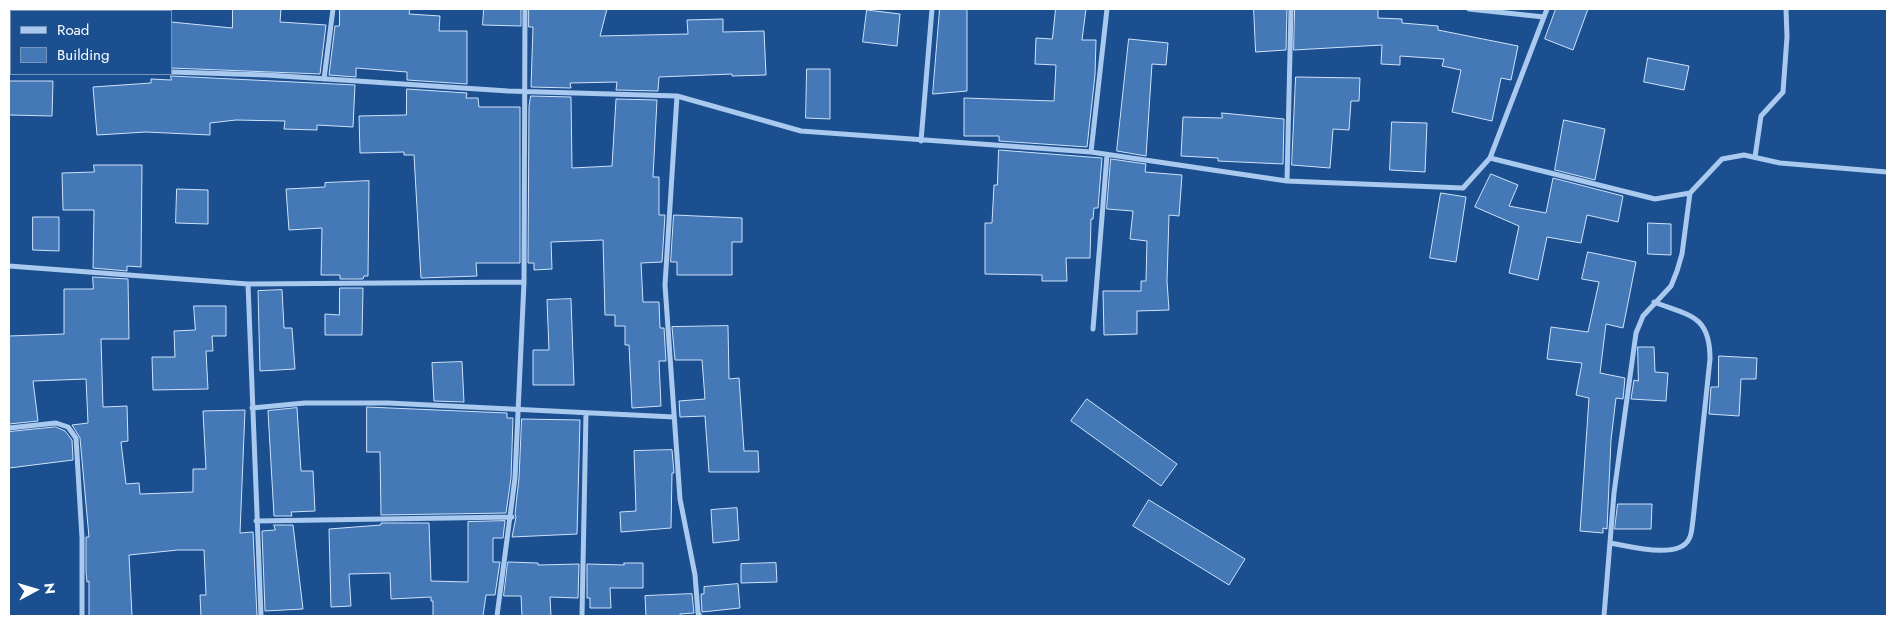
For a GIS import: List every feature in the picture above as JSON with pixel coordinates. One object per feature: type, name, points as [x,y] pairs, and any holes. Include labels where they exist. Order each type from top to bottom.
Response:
[{"type":"street","points":[[324,79],[332,9]]},
{"type":"street","points":[[497,616],[512,517],[524,282],[525,9]]},
{"type":"street","points":[[921,141],[932,9]]},
{"type":"street","points":[[1091,152],[1107,9]]},
{"type":"street","points":[[1288,181],[1291,9]]},
{"type":"street","points":[[1469,9],[1544,17]]},
{"type":"street","points":[[172,72],[324,79],[508,92],[524,90],[677,96],[801,131],[1091,152],[1288,181],[1463,188],[1490,158],[1546,9]]},
{"type":"street","points":[[1755,157],[1761,116],[1783,92],[1787,37],[1786,9]]},
{"type":"street","points":[[677,96],[665,285],[680,499],[695,575],[698,613],[700,616]]},
{"type":"street","points":[[1093,329],[1107,155]]},
{"type":"street","points":[[1604,616],[1614,493],[1636,333],[1643,316],[1654,302],[1671,286],[1677,271],[1682,254],[1690,193],[1722,159],[1744,155],[1780,163],[1887,172]]},
{"type":"street","points":[[1490,158],[1654,199],[1690,193]]},
{"type":"street","points":[[9,266],[248,284],[524,282]]},
{"type":"street","points":[[248,284],[261,616]]},
{"type":"street","points":[[1610,543],[1666,551],[1681,549],[1689,540],[1693,520],[1710,359],[1710,340],[1705,328],[1696,318],[1654,302]]},
{"type":"street","points":[[252,408],[305,403],[388,403],[518,411],[674,417]]},
{"type":"street","points":[[582,616],[586,413]]},
{"type":"street","points":[[9,428],[56,423],[68,427],[76,438],[82,538],[82,616]]},
{"type":"street","points":[[256,521],[512,517]]},
{"type":"building","points":[[233,9],[281,9],[280,22],[326,25],[320,74],[172,68],[172,22],[232,28]]},
{"type":"building","points":[[340,9],[410,9],[409,14],[440,16],[439,31],[467,31],[467,84],[407,80],[407,72],[356,68],[356,77],[329,75],[335,26],[339,26]]},
{"type":"building","points":[[484,9],[521,9],[521,26],[483,25]]},
{"type":"building","points":[[529,9],[607,9],[600,36],[688,34],[687,20],[723,19],[723,32],[764,31],[766,75],[732,76],[732,74],[659,77],[658,91],[616,90],[617,82],[570,83],[571,88],[531,87],[533,27],[529,27]]},
{"type":"building","points":[[940,9],[967,9],[967,91],[933,94]]},
{"type":"building","points":[[1056,9],[1086,9],[1082,40],[1096,40],[1095,75],[1087,147],[999,141],[999,136],[964,136],[964,98],[1054,101],[1056,65],[1035,64],[1036,38],[1052,39]]},
{"type":"building","points":[[1254,9],[1287,9],[1286,50],[1256,52]]},
{"type":"building","points":[[1295,9],[1378,9],[1378,18],[1402,19],[1402,23],[1438,26],[1438,30],[1518,46],[1511,80],[1501,78],[1492,121],[1452,112],[1461,70],[1442,66],[1444,59],[1400,56],[1400,65],[1381,64],[1382,45],[1294,50]]},
{"type":"building","points":[[1556,9],[1588,9],[1573,50],[1545,39]]},
{"type":"building","points":[[867,10],[900,14],[897,46],[863,42]]},
{"type":"building","points":[[1129,39],[1168,43],[1166,65],[1152,64],[1146,156],[1117,151]]},
{"type":"building","points":[[1648,58],[1689,66],[1684,90],[1644,82]]},
{"type":"building","points":[[807,69],[830,69],[830,119],[806,118]]},
{"type":"building","points":[[171,76],[355,85],[353,127],[317,125],[317,130],[284,129],[285,121],[236,120],[210,123],[210,135],[146,132],[97,135],[93,87],[151,83],[151,79],[171,80]]},
{"type":"building","points":[[1296,77],[1360,78],[1359,101],[1351,101],[1349,130],[1333,129],[1330,168],[1292,165]]},
{"type":"building","points":[[9,81],[53,81],[52,116],[9,115]]},
{"type":"building","points":[[407,89],[467,93],[466,98],[478,98],[479,107],[520,107],[520,263],[476,263],[477,276],[421,278],[414,155],[404,155],[404,152],[360,153],[359,116],[406,115]]},
{"type":"building","points":[[531,96],[571,97],[572,168],[612,166],[616,99],[657,100],[653,177],[659,177],[659,215],[665,215],[662,262],[641,263],[643,302],[659,302],[660,328],[664,328],[666,361],[659,361],[661,406],[632,408],[629,345],[625,345],[625,326],[615,326],[615,315],[605,315],[603,240],[551,242],[552,269],[534,270],[534,263],[528,263],[529,107]]},
{"type":"building","points":[[1222,113],[1284,119],[1283,164],[1218,161],[1218,158],[1181,156],[1183,117],[1222,118]]},
{"type":"building","points":[[1564,120],[1605,129],[1595,180],[1555,170]]},
{"type":"building","points":[[1392,122],[1427,123],[1425,172],[1390,170]]},
{"type":"building","points":[[999,150],[1102,158],[1098,208],[1094,208],[1093,219],[1091,219],[1090,258],[1066,258],[1067,281],[1042,281],[1042,275],[985,274],[985,223],[992,223],[994,185],[997,185]]},
{"type":"building","points":[[1111,159],[1146,164],[1145,172],[1182,175],[1179,216],[1169,215],[1167,281],[1169,310],[1137,311],[1137,334],[1104,335],[1103,291],[1141,291],[1141,281],[1146,281],[1147,241],[1130,239],[1133,211],[1107,209]]},
{"type":"building","points":[[94,165],[142,165],[141,267],[127,266],[127,271],[93,268],[94,210],[63,210],[62,173],[94,172]]},
{"type":"building","points":[[1491,174],[1518,185],[1509,206],[1546,213],[1553,178],[1623,196],[1618,222],[1587,215],[1581,243],[1547,237],[1538,280],[1509,273],[1519,226],[1475,207]]},
{"type":"building","points":[[369,181],[368,276],[364,276],[363,279],[340,279],[340,275],[321,275],[322,228],[289,230],[286,189],[325,187],[325,183]]},
{"type":"building","points":[[177,189],[208,190],[208,224],[176,223]]},
{"type":"building","points":[[1441,193],[1466,197],[1456,262],[1430,258]]},
{"type":"building","points":[[674,215],[742,218],[742,242],[732,242],[732,275],[677,275],[677,262],[671,262]]},
{"type":"building","points":[[33,217],[59,217],[59,251],[33,250]]},
{"type":"building","points":[[1648,223],[1671,224],[1671,255],[1648,254]]},
{"type":"building","points":[[1588,252],[1636,262],[1623,328],[1606,324],[1600,373],[1625,378],[1623,399],[1616,398],[1611,440],[1607,529],[1603,528],[1603,533],[1580,531],[1589,398],[1576,395],[1582,363],[1547,359],[1551,327],[1588,332],[1599,282],[1582,279]]},
{"type":"building","points":[[93,277],[128,279],[129,339],[101,339],[103,407],[127,406],[128,441],[121,442],[126,484],[139,483],[140,494],[193,492],[193,469],[206,469],[203,411],[245,410],[240,533],[253,532],[257,616],[201,616],[200,595],[206,595],[204,550],[178,550],[129,555],[132,616],[89,616],[86,537],[89,537],[80,438],[72,425],[88,423],[86,379],[33,381],[38,421],[9,424],[9,336],[64,334],[64,289],[93,289]]},
{"type":"building","points":[[340,288],[363,288],[362,335],[325,335],[325,314],[339,315]]},
{"type":"building","points":[[282,290],[284,328],[292,328],[295,369],[260,371],[258,291]]},
{"type":"building","points":[[571,299],[574,385],[533,385],[533,350],[549,350],[547,300]]},
{"type":"building","points":[[194,306],[226,306],[226,336],[212,336],[213,351],[206,351],[208,389],[153,390],[152,357],[175,357],[174,331],[195,330]]},
{"type":"building","points":[[728,326],[729,379],[739,378],[744,451],[758,451],[759,472],[709,472],[705,416],[680,417],[679,401],[705,399],[702,360],[675,360],[672,327]]},
{"type":"building","points":[[1638,347],[1654,347],[1655,372],[1668,373],[1666,401],[1631,399],[1634,380],[1638,381]]},
{"type":"building","points":[[1719,356],[1757,358],[1756,379],[1741,379],[1739,416],[1709,414],[1711,387],[1718,387]]},
{"type":"building","points":[[462,362],[464,402],[434,401],[432,363]]},
{"type":"building","points":[[1087,399],[1177,464],[1161,486],[1071,421]]},
{"type":"building","points":[[367,407],[507,413],[507,418],[513,418],[511,478],[506,513],[381,515],[380,452],[367,452]]},
{"type":"building","points":[[297,408],[301,471],[313,471],[315,511],[291,512],[292,516],[274,516],[268,411]]},
{"type":"building","points":[[522,419],[580,420],[577,534],[512,537],[516,517]]},
{"type":"building","points":[[56,427],[65,431],[72,440],[73,460],[9,468],[9,432]]},
{"type":"building","points":[[672,450],[674,473],[672,473],[671,528],[621,532],[620,512],[636,511],[634,451]]},
{"type":"building","points":[[1149,500],[1245,559],[1229,585],[1133,526]]},
{"type":"building","points":[[1618,504],[1652,504],[1651,529],[1615,529]]},
{"type":"building","points":[[737,508],[739,540],[713,543],[711,510]]},
{"type":"building","points":[[505,521],[503,538],[493,538],[493,562],[500,562],[495,595],[486,595],[483,616],[433,616],[433,601],[431,601],[431,597],[391,599],[390,573],[349,574],[351,606],[331,607],[329,529],[381,525],[381,523],[429,523],[431,581],[468,582],[468,522]]},
{"type":"building","points":[[274,525],[293,525],[303,609],[265,611],[262,531],[275,530]]},
{"type":"building","points":[[508,562],[538,563],[538,565],[579,564],[578,598],[550,597],[551,616],[522,616],[521,596],[504,596]]},
{"type":"building","points":[[624,563],[643,563],[643,588],[610,588],[611,608],[590,608],[590,598],[587,598],[587,564],[624,565]]},
{"type":"building","points":[[776,563],[777,582],[741,583],[741,564]]},
{"type":"building","points":[[738,584],[740,608],[702,612],[701,594],[704,594],[704,587]]},
{"type":"building","points":[[692,594],[694,613],[680,614],[680,616],[646,616],[645,596]]}]
